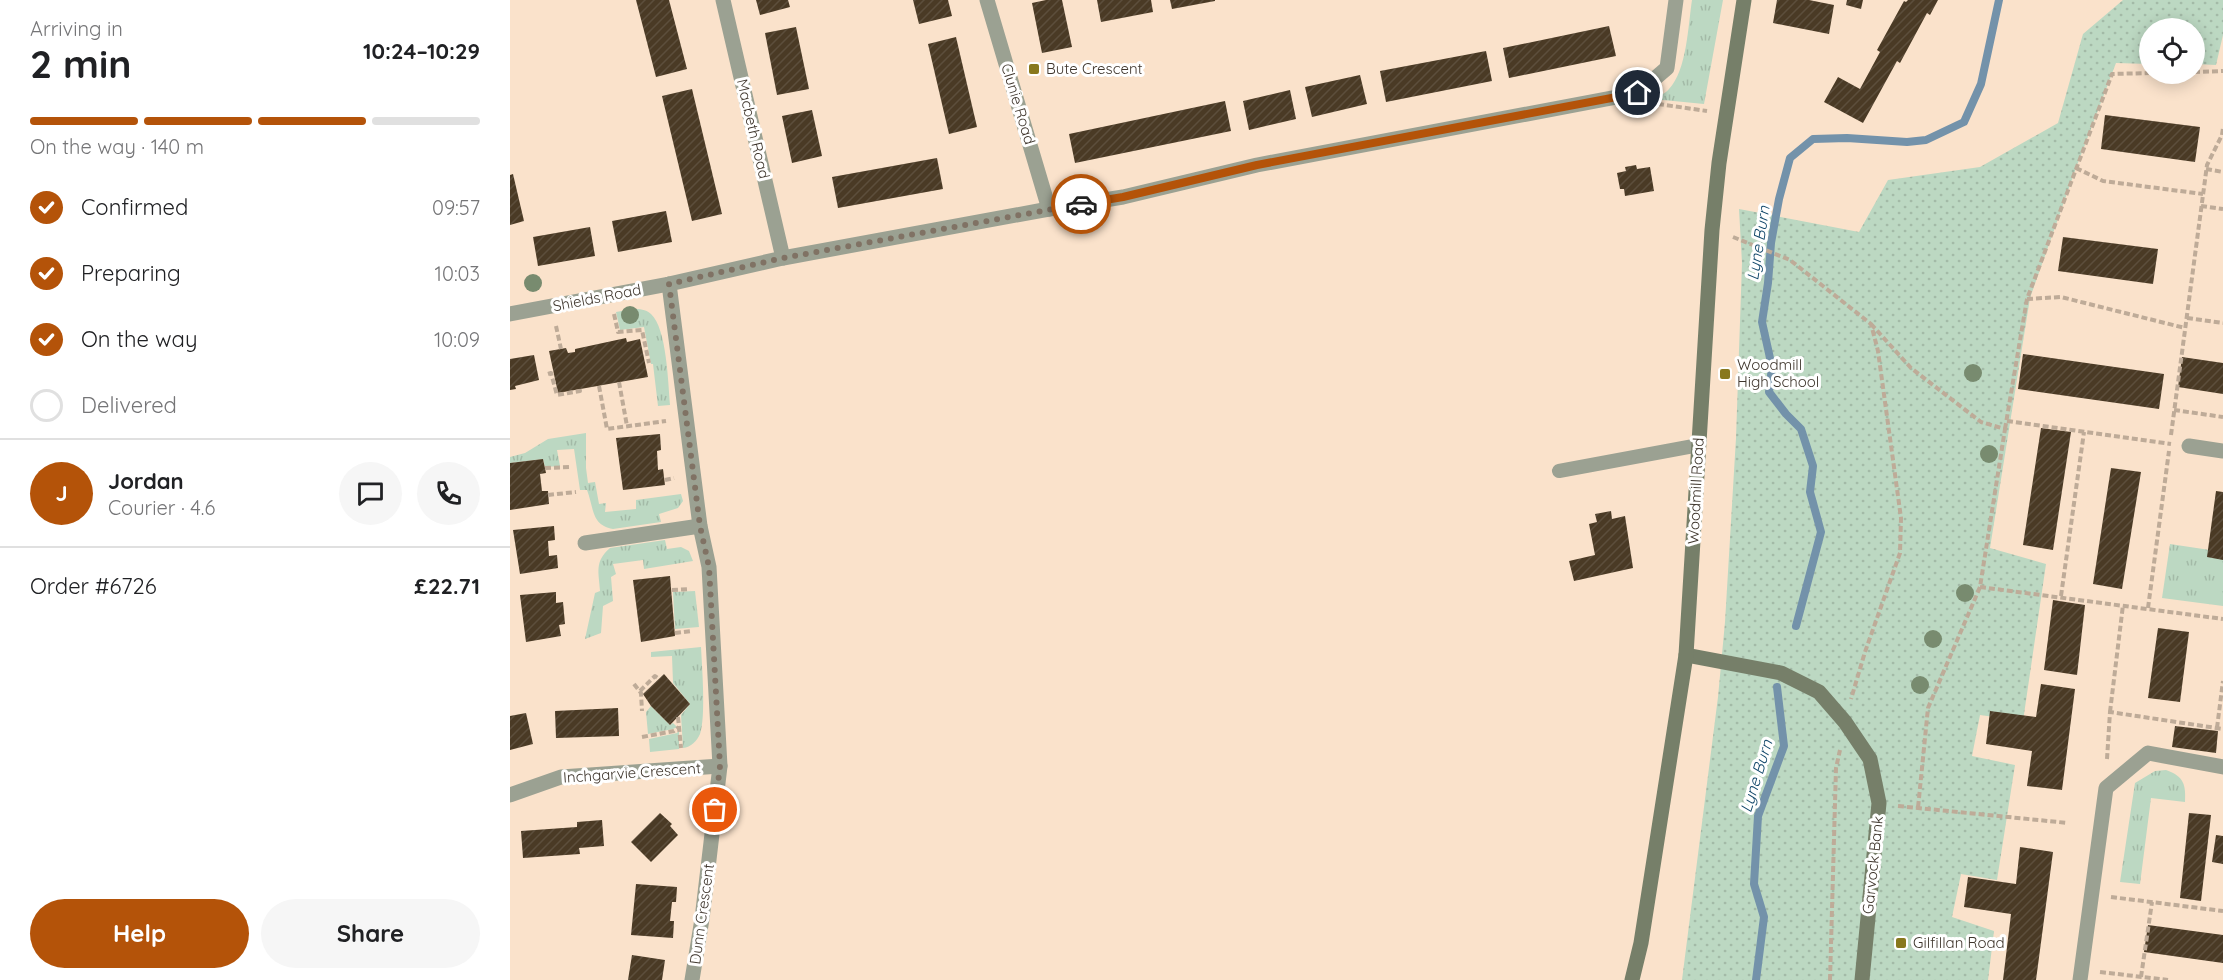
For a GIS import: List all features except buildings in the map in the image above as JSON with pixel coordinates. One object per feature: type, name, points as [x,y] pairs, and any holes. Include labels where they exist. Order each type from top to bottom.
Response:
[{"type":"street","name":"Macbeth Road","points":[[723,0],[783,258]]},
{"type":"street","name":"Clunie Road","points":[[987,0],[1049,209]]},
{"type":"street","points":[[1638,93],[1667,68],[1676,0]]},
{"type":"street","name":"Woodmill Road","points":[[1632,980],[1641,943],[1686,655],[1712,230],[1719,163],[1744,0]]},
{"type":"street","name":"Shields Road","points":[[510,314],[669,284],[783,258],[1123,197],[1257,165],[1638,93]]},
{"type":"street","name":"Dunn Crescent","points":[[669,284],[700,526],[709,567],[720,766],[702,919],[692,980]]},
{"type":"street","points":[[2189,446],[2223,451]]},
{"type":"street","points":[[585,543],[700,526]]},
{"type":"street","name":"Garvock Bank","points":[[1686,655],[1781,673],[1819,692],[1845,722],[1870,759],[1880,803],[1862,980]]},
{"type":"street","points":[[2080,975],[2106,788],[2148,753],[2223,766]]},
{"type":"street","name":"Inchgarvie Crescent","points":[[510,795],[561,777],[720,766]]},
{"type":"lane","points":[[1559,471],[1699,445]]},
{"type":"path","points":[[2205,72],[2223,71]]},
{"type":"path","points":[[1918,808],[1928,708],[1980,587],[2027,299],[2112,74],[2139,73]]},
{"type":"path","points":[[1638,93],[1651,103],[1708,111]]},
{"type":"path","points":[[2148,608],[2206,170],[2223,128]]},
{"type":"path","points":[[2076,168],[2103,181],[2203,194]]},
{"type":"path","points":[[2206,170],[2223,172]]},
{"type":"path","points":[[2201,206],[2223,209]]},
{"type":"path","points":[[1712,230],[1790,260],[1871,324],[1911,368],[1981,422],[2005,429]]},
{"type":"path","points":[[2027,299],[2061,297],[2185,328]]},
{"type":"path","points":[[613,308],[618,332],[642,330],[649,363]]},
{"type":"path","points":[[2187,318],[2223,323]]},
{"type":"path","points":[[554,319],[561,349]]},
{"type":"path","points":[[1830,980],[1836,768],[1845,722],[1864,651],[1900,553],[1901,519],[1878,351],[1871,324]]},
{"type":"path","points":[[548,374],[552,374],[557,395],[580,391],[579,388]]},
{"type":"path","points":[[619,382],[627,426]]},
{"type":"path","points":[[599,386],[607,429],[685,418]]},
{"type":"path","points":[[2175,410],[2223,417]]},
{"type":"path","points":[[2007,421],[2189,446]]},
{"type":"path","points":[[2061,596],[2084,432]]},
{"type":"path","points":[[545,468],[572,467]]},
{"type":"path","points":[[549,495],[576,492]]},
{"type":"path","points":[[1980,587],[2223,618]]},
{"type":"path","points":[[2110,712],[2122,605]]},
{"type":"path","points":[[640,691],[655,676],[659,679]]},
{"type":"path","points":[[2217,728],[2223,681]]},
{"type":"path","points":[[634,684],[640,691],[642,711]]},
{"type":"path","points":[[678,717],[681,748]]},
{"type":"path","points":[[642,737],[674,731],[679,727]]},
{"type":"path","points":[[1880,803],[2068,823]]},
{"type":"path","points":[[2091,894],[2223,911]]},
{"type":"path","points":[[2141,977],[2152,902]]},
{"type":"path","points":[[2080,975],[2168,980]]},
{"type":"green space","points":[[1692,0],[1723,0],[1704,104],[1653,99],[1667,91],[1680,71],[1686,47]]},
{"type":"green space","points":[[2123,0],[2223,0],[2223,35],[2216,65],[2205,64],[2205,18],[2139,18],[2139,64],[2116,63],[2030,298],[1990,548],[2046,564],[2023,721],[1980,715],[1972,756],[2015,765],[1997,880],[1961,874],[1952,917],[1994,931],[1988,980],[1682,980],[1718,697],[1725,622],[1736,438],[1742,263],[1739,209],[1859,232],[1888,180],[1980,167],[2058,123],[2083,34]]},
{"type":"green space","points":[[633,309],[647,311],[651,314],[660,331],[666,357],[670,405],[658,406],[653,364],[651,364],[644,327],[620,330],[616,312]]},
{"type":"green space","points":[[586,433],[588,483],[595,482],[599,504],[606,503],[605,512],[636,509],[636,500],[681,494],[683,501],[678,508],[659,514],[661,522],[613,529],[597,520],[587,490],[580,490],[574,449],[557,450],[560,466],[545,467],[543,459],[510,463],[510,457],[525,453],[548,439]]},
{"type":"green space","points":[[665,540],[667,549],[681,547],[689,551],[693,561],[644,569],[643,560],[613,564],[616,574],[611,577],[613,601],[603,606],[601,633],[585,639],[595,593],[600,591],[599,568],[605,553],[610,548]]},
{"type":"green space","points":[[2170,544],[2223,552],[2223,606],[2162,598]]},
{"type":"green space","points":[[695,591],[699,627],[675,629],[673,592]]},
{"type":"green space","points":[[701,647],[702,726],[695,741],[683,748],[681,715],[690,704],[673,683],[672,656],[651,657],[651,652]]},
{"type":"green space","points":[[651,706],[670,725],[673,723],[677,727],[648,734],[646,712]]},
{"type":"green space","points":[[679,730],[679,749],[650,752],[649,739],[677,733]]},
{"type":"green space","points":[[2166,770],[2177,775],[2183,782],[2185,802],[2151,798],[2140,884],[2120,882],[2135,783],[2155,771]]},
{"type":"waterway","name":"Lyne Burn","points":[[1796,626],[1821,532],[1810,492],[1813,466],[1801,429],[1769,392],[1772,367],[1762,322],[1771,243],[1790,158],[1813,139],[1847,138],[1907,142],[1926,140],[1964,122],[1981,84],[1999,0]]},
{"type":"waterway","name":"Lyne Burn","points":[[1756,980],[1764,917],[1754,884],[1758,816],[1784,746],[1777,687]]},
{"type":"way so far","points":[[715,810],[720,766],[709,567],[700,526],[684,414],[669,284],[783,258],[1081,204]]},
{"type":"place","name":"Bute Crescent","points":[[1034,69]]},
{"type":"place","name":"Woodmill High School","points":[[1725,374]]},
{"type":"place","name":"Gilfillan Road","points":[[1901,943]]},
{"type":"route","points":[[1081,204],[1123,197],[1257,165],[1638,93]]}]
